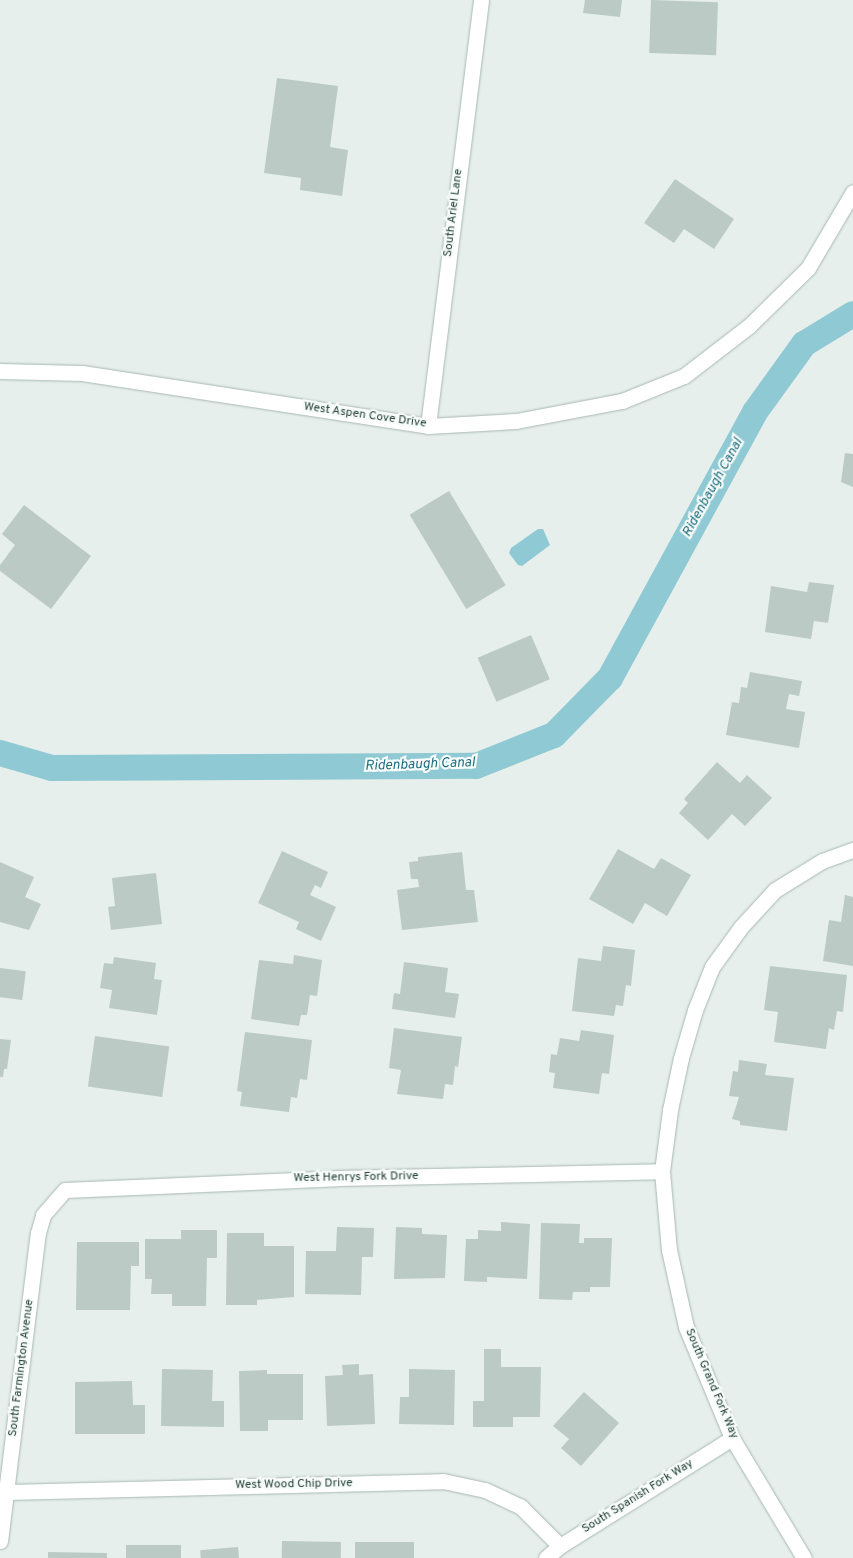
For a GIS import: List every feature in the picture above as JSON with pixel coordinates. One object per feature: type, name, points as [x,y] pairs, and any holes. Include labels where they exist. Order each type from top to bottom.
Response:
[{"type":"street","name":"South Ariel Lane","points":[[428,426],[481,0]]},
{"type":"street","name":"West Aspen Cove Drive","points":[[0,371],[82,373],[428,426],[516,421],[622,401],[684,376],[749,326],[808,268],[853,192]]},
{"type":"street","name":"South Grand Fork Way","points":[[804,1558],[732,1438],[686,1326],[669,1250],[662,1171],[670,1110],[681,1058],[695,1010],[712,967],[741,926],[776,890],[822,861],[853,850]]},
{"type":"street","name":"West Henrys Fork Drive","points":[[54,1199],[65,1190],[75,1187],[662,1171]]},
{"type":"street","name":"South Farmington Avenue","points":[[0,1541],[38,1233],[43,1215],[54,1199]]},
{"type":"street","name":"South Spanish Fork Way","points":[[546,1558],[560,1546],[732,1438]]},
{"type":"street","name":"West Wood Chip Drive","points":[[7,1492],[443,1482],[485,1490],[521,1507],[560,1546]]},
{"type":"water","points":[[538,529],[543,529],[550,545],[522,566],[518,565],[509,553],[511,548]]},
{"type":"building","points":[[585,0],[622,0],[620,17],[583,13]]},
{"type":"building","points":[[651,0],[718,2],[716,55],[649,53]]},
{"type":"building","points":[[277,78],[338,86],[330,147],[348,150],[342,196],[300,190],[301,178],[264,173]]},
{"type":"building","points":[[675,179],[734,219],[714,249],[684,229],[674,243],[644,223]]},
{"type":"building","points":[[845,453],[853,454],[853,487],[841,482]]},
{"type":"building","points":[[449,491],[506,585],[466,609],[410,515]]},
{"type":"building","points":[[24,505],[91,556],[51,609],[0,571],[0,565],[15,545],[2,534]]},
{"type":"building","points":[[809,582],[834,585],[828,623],[814,621],[811,639],[765,632],[771,586],[807,592]]},
{"type":"building","points":[[531,635],[550,679],[496,702],[478,658]]},
{"type":"building","points":[[750,672],[802,681],[799,696],[789,694],[786,709],[805,712],[799,748],[726,735],[732,702],[739,703],[741,687],[747,688]]},
{"type":"building","points":[[717,762],[740,783],[747,775],[772,798],[745,826],[732,814],[708,840],[679,813],[688,803],[684,799]]},
{"type":"building","points":[[618,849],[654,869],[661,858],[691,875],[667,916],[645,903],[633,924],[589,899]]},
{"type":"building","points":[[282,851],[328,872],[321,888],[315,885],[310,895],[336,907],[321,941],[296,929],[299,922],[258,903]]},
{"type":"building","points":[[462,852],[466,890],[474,890],[478,922],[402,930],[397,890],[419,887],[418,879],[411,879],[409,862],[418,861],[418,857]]},
{"type":"building","points":[[0,862],[34,877],[25,897],[41,904],[29,930],[0,922]]},
{"type":"building","points":[[156,873],[162,924],[111,930],[108,907],[115,906],[112,878]]},
{"type":"building","points":[[845,895],[853,897],[853,966],[823,961],[829,920],[841,922]]},
{"type":"building","points":[[603,946],[635,950],[631,986],[626,985],[623,1006],[616,1005],[614,1016],[572,1011],[578,958],[601,961]]},
{"type":"building","points":[[294,955],[322,960],[317,996],[310,995],[307,1015],[301,1015],[299,1026],[251,1019],[259,960],[293,964]]},
{"type":"building","points":[[114,957],[156,963],[154,979],[162,980],[157,1015],[109,1008],[112,990],[100,988],[104,963],[113,964]]},
{"type":"building","points":[[404,962],[448,968],[445,992],[459,994],[455,1018],[392,1009],[394,993],[400,994]]},
{"type":"building","points":[[770,966],[847,975],[843,1012],[837,1011],[834,1030],[829,1028],[826,1049],[774,1042],[778,1012],[764,1010]]},
{"type":"building","points":[[0,968],[26,971],[22,1000],[0,997]]},
{"type":"building","points":[[394,1028],[462,1037],[458,1067],[455,1066],[453,1085],[445,1084],[443,1099],[397,1094],[401,1070],[389,1068]]},
{"type":"building","points":[[581,1030],[614,1035],[609,1074],[602,1073],[599,1094],[553,1088],[555,1073],[549,1072],[551,1054],[557,1055],[560,1038],[579,1041]]},
{"type":"building","points":[[245,1032],[312,1040],[307,1080],[300,1079],[297,1098],[291,1097],[289,1112],[240,1106],[242,1092],[237,1091]]},
{"type":"building","points":[[95,1036],[169,1046],[162,1097],[88,1087]]},
{"type":"building","points":[[0,1039],[11,1040],[7,1069],[4,1069],[3,1077],[0,1077]]},
{"type":"building","points":[[739,1060],[767,1064],[765,1075],[794,1078],[787,1131],[740,1125],[740,1121],[732,1119],[739,1097],[729,1096],[733,1071],[738,1072]]},
{"type":"building","points":[[501,1222],[530,1224],[527,1279],[487,1277],[487,1282],[464,1281],[466,1239],[478,1239],[478,1230],[501,1231]]},
{"type":"building","points":[[541,1223],[580,1224],[579,1243],[584,1243],[584,1238],[612,1238],[610,1287],[590,1287],[590,1292],[573,1292],[572,1300],[539,1299]]},
{"type":"building","points":[[337,1227],[374,1228],[373,1257],[362,1257],[361,1295],[305,1294],[306,1251],[336,1251]]},
{"type":"building","points":[[396,1227],[422,1228],[422,1234],[447,1235],[445,1278],[394,1279]]},
{"type":"building","points":[[181,1230],[217,1230],[217,1258],[207,1258],[206,1306],[172,1306],[172,1294],[151,1294],[152,1279],[145,1279],[145,1239],[181,1239]]},
{"type":"building","points":[[227,1233],[264,1233],[264,1246],[294,1246],[294,1297],[257,1300],[257,1305],[226,1305]]},
{"type":"building","points":[[77,1242],[139,1242],[139,1266],[131,1266],[130,1310],[76,1310]]},
{"type":"building","points":[[484,1349],[501,1349],[501,1367],[541,1367],[540,1417],[513,1417],[513,1427],[473,1427],[473,1401],[484,1401]]},
{"type":"building","points":[[359,1364],[359,1375],[373,1374],[375,1424],[327,1426],[325,1376],[343,1375],[342,1365]]},
{"type":"building","points":[[162,1369],[213,1370],[212,1401],[224,1401],[224,1427],[161,1426]]},
{"type":"building","points":[[409,1369],[455,1370],[454,1425],[399,1424],[400,1397],[409,1397]]},
{"type":"building","points":[[267,1370],[267,1374],[303,1374],[303,1420],[268,1420],[268,1431],[240,1431],[239,1371]]},
{"type":"building","points":[[132,1381],[133,1405],[145,1405],[145,1434],[75,1434],[75,1382]]},
{"type":"building","points":[[584,1392],[619,1423],[581,1466],[561,1448],[569,1439],[553,1426]]},
{"type":"building","points":[[282,1541],[341,1542],[341,1558],[282,1558]]},
{"type":"building","points":[[355,1542],[414,1542],[414,1558],[355,1558]]},
{"type":"building","points":[[126,1545],[181,1545],[181,1558],[126,1558]]},
{"type":"building","points":[[238,1547],[239,1558],[201,1558],[200,1550]]},
{"type":"building","points":[[48,1552],[107,1553],[107,1558],[48,1558]]},
{"type":"waterway","name":"Ridenbaugh Canal","points":[[0,753],[52,768],[476,766],[554,735],[610,678],[755,412],[804,344],[853,314]]}]
